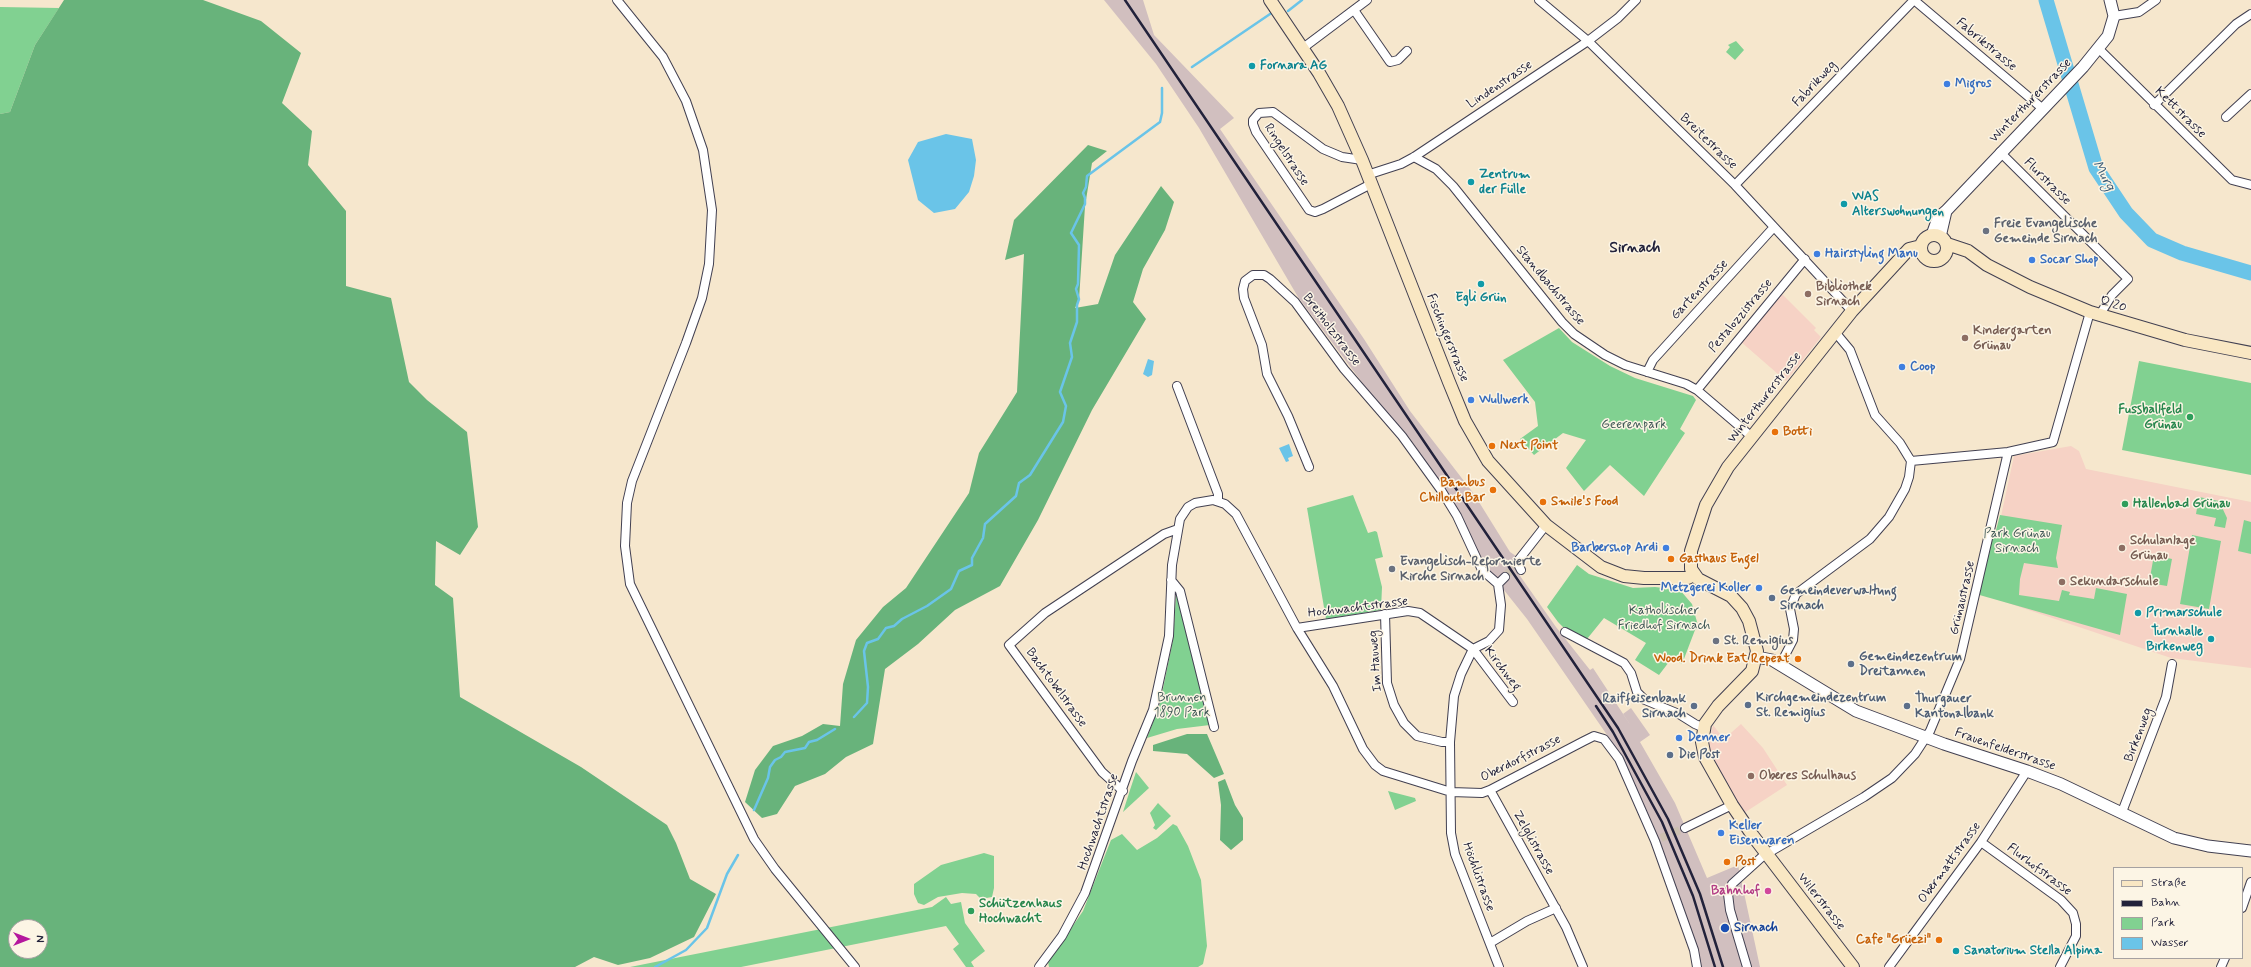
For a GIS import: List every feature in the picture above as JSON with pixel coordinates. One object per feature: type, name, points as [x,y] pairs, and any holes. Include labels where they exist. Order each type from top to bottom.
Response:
[{"type":"main road","name":"Fischingerstrasse","points":[[1270,0],[1303,48],[1336,102],[1362,160],[1449,382],[1479,448],[1507,485],[1546,525],[1601,567],[1613,574],[1644,578],[1688,578],[1694,575]]},
{"type":"main road","points":[[1925,239],[1941,243],[1936,261],[1928,260],[1922,250],[1925,239]]},
{"type":"main road","name":"Q 20","points":[[1941,243],[1975,258],[2030,287],[2095,314],[2178,338],[2251,353]]},
{"type":"main road","name":"Winterthurerstrasse","points":[[1694,575],[1691,569],[1691,551],[1701,516],[1719,481],[1852,311],[1901,258],[1922,250]]},
{"type":"main road","points":[[1694,575],[1698,579],[1731,596],[1742,608],[1752,632],[1757,657],[1749,676],[1718,706],[1704,728],[1702,742],[1705,757],[1732,805]]},
{"type":"main road","name":"Wilerstrasse","points":[[1732,805],[1766,853],[1853,967]]},
{"type":"street","points":[[618,0],[663,57],[686,100],[703,150],[712,210],[709,264],[702,298],[686,344],[632,481],[625,526],[625,546],[630,584],[754,839],[775,869],[854,967]]},
{"type":"street","points":[[1303,48],[1368,0]]},
{"type":"street","name":"Breitestrasse","points":[[1539,0],[1588,41],[1736,185],[1852,311]]},
{"type":"street","name":"Lindenstrasse","points":[[1369,180],[1414,157],[1588,41],[1618,18],[1636,0]]},
{"type":"street","name":"Fabrikstrasse","points":[[1914,0],[2043,108]]},
{"type":"street","name":"Fabrikweg","points":[[1736,185],[1914,0]]},
{"type":"street","points":[[2110,0],[2114,16],[2139,12],[2156,0]]},
{"type":"street","points":[[1354,10],[1390,62],[1398,60],[1407,51]]},
{"type":"street","points":[[2154,105],[2236,24],[2251,14]]},
{"type":"street","name":"Winterthurerstrasse","points":[[1941,243],[1946,212],[2000,152],[2083,67],[2110,32],[2114,16]]},
{"type":"street","name":"Kettstrasse","points":[[2098,48],[2154,105],[2232,180],[2251,185]]},
{"type":"street","points":[[2226,117],[2251,94]]},
{"type":"street","name":"Ringelstrasse","points":[[1362,160],[1342,157],[1323,150],[1273,112],[1259,112],[1253,120],[1256,132],[1309,210],[1315,212],[1323,209],[1369,180]]},
{"type":"street","name":"Flurstrasse","points":[[2000,152],[2128,279],[2095,314]]},
{"type":"street","name":"Standbachstrasse","points":[[1414,157],[1436,169],[1453,186],[1562,322],[1574,334],[1605,355],[1625,365],[1686,384],[1697,390],[1752,437]]},
{"type":"street","name":"Gartenstrasse","points":[[1647,372],[1653,360],[1774,227]]},
{"type":"street","name":"Pestalozzistrasse","points":[[1697,390],[1805,259]]},
{"type":"street","name":"Breitholzstrasse","points":[[1309,467],[1288,416],[1267,374],[1262,345],[1244,298],[1243,289],[1245,281],[1253,275],[1264,275],[1295,302],[1344,369],[1402,436],[1445,496],[1457,516],[1482,570],[1498,584]]},
{"type":"street","points":[[1911,461],[2008,452],[2053,442],[2095,314]]},
{"type":"street","points":[[1780,665],[1793,640],[1794,629],[1790,609],[1796,594],[1870,540],[1889,517],[1905,490],[1911,461],[1900,443],[1875,415],[1850,350],[1835,332]]},
{"type":"street","points":[[1177,386],[1218,494],[1218,501]]},
{"type":"street","name":"Grünaustrasse","points":[[1747,967],[1730,910],[1728,894],[1732,884],[1766,853],[1864,797],[1892,778],[1915,754],[1926,737],[1960,659],[2008,452]]},
{"type":"street","name":"Hochwachtstrasse","points":[[1039,967],[1062,936],[1085,893],[1153,710],[1161,679],[1169,636],[1171,580],[1178,529],[1180,519],[1188,507],[1201,501],[1218,501],[1232,509],[1297,628],[1408,611],[1420,613],[1473,649]]},
{"type":"street","points":[[1521,570],[1517,562],[1546,525]]},
{"type":"street","name":"Bachtobelstrasse","points":[[1123,791],[1102,772],[1009,644],[1045,613],[1164,534],[1178,529]]},
{"type":"street","points":[[1451,792],[1450,742],[1456,686],[1473,649],[1489,641],[1499,630],[1501,605],[1498,584],[1505,576]]},
{"type":"street","points":[[1171,580],[1180,591],[1214,726]]},
{"type":"street","name":"Im Hauweg","points":[[1385,614],[1387,683],[1394,705],[1404,723],[1417,736],[1442,742],[1450,742]]},
{"type":"street","name":"Oberdorfstrasse","points":[[1297,628],[1333,686],[1363,749],[1375,765],[1387,773],[1451,792],[1473,794],[1490,790],[1594,736],[1600,737],[1609,746],[1618,759],[1658,840],[1694,950],[1697,967]]},
{"type":"street","points":[[1565,632],[1624,663],[1631,673],[1637,692],[1645,700],[1679,714],[1704,728]]},
{"type":"street","name":"Kirchweg","points":[[1473,649],[1513,702]]},
{"type":"street","name":"Frauenfelderstrasse","points":[[1757,657],[1772,660],[1856,711],[1926,737],[2027,770],[2122,812],[2174,838],[2208,846],[2251,851]]},
{"type":"street","name":"Birkenweg","points":[[2122,812],[2166,697],[2172,664]]},
{"type":"street","name":"Obermattstrasse","points":[[1889,967],[1981,842],[2027,770]]},
{"type":"street","name":"Zelglistrasse","points":[[1490,790],[1556,908],[1583,967]]},
{"type":"street","name":"Höchlistrasse","points":[[1451,792],[1449,811],[1455,854],[1499,967]]},
{"type":"street","points":[[1685,828],[1732,805]]},
{"type":"street","name":"Flurhofstrasse","points":[[1981,842],[2055,895],[2073,914],[2076,924],[2076,936],[2060,967]]},
{"type":"street","points":[[2243,905],[2251,882]]},
{"type":"street","points":[[1490,943],[1527,921],[1556,908]]},
{"type":"shaded area","points":[[1104,0],[1143,0],[1154,35],[1234,118],[1220,129],[1364,339],[1410,411],[1474,494],[1510,552],[1516,556],[1511,563],[1556,627],[1590,670],[1593,668],[1623,714],[1631,708],[1650,735],[1640,742],[1675,803],[1707,878],[1738,865],[1760,967],[1701,967],[1696,943],[1663,853],[1616,748],[1527,619],[1488,570],[1454,503],[1409,437],[1373,397],[1298,297],[1199,128],[1156,64]]},
{"type":"shaded area","points":[[1782,294],[1816,328],[1814,330],[1821,337],[1786,381],[1740,341]]},
{"type":"shaded area","name":"Schulanlage Grünau","points":[[2071,446],[2079,451],[2086,469],[2251,502],[2251,668],[2171,658],[1984,595],[2014,456]]},
{"type":"shaded area","name":"Oberes Schulhaus","points":[[1741,724],[1763,748],[1787,785],[1744,813],[1713,759],[1709,743],[1713,725],[1724,739]]},
{"type":"green space","points":[[64,0],[203,0],[261,21],[301,53],[282,103],[312,131],[308,165],[346,211],[346,286],[391,298],[409,382],[427,400],[467,432],[478,527],[460,555],[436,541],[435,585],[453,598],[460,697],[581,767],[667,825],[676,843],[690,879],[716,894],[694,937],[650,958],[618,965],[594,957],[575,967],[0,967],[0,114],[10,112],[35,45]]},
{"type":"green space","points":[[0,7],[59,8],[35,45],[10,112],[0,114]]},
{"type":"green space","points":[[1736,41],[1744,50],[1735,60],[1726,52],[1730,47],[1728,45]]},
{"type":"green space","points":[[1088,145],[1107,151],[1092,163],[1085,206],[1079,300],[1075,308],[1098,304],[1115,255],[1161,186],[1174,202],[1165,230],[1143,269],[1133,302],[1146,319],[1092,410],[1038,520],[1000,586],[955,610],[918,644],[885,669],[873,744],[846,757],[825,774],[795,786],[777,814],[762,818],[745,802],[755,770],[773,746],[802,736],[823,724],[840,726],[843,684],[856,640],[883,607],[906,588],[969,493],[979,453],[1017,392],[1024,254],[1005,260],[1014,220]]},
{"type":"green space","name":"Geerenpark","points":[[1559,328],[1572,342],[1610,366],[1635,378],[1693,396],[1696,400],[1680,429],[1685,433],[1644,496],[1610,465],[1584,491],[1566,468],[1586,440],[1563,433],[1534,455],[1520,439],[1538,426],[1535,402],[1503,360]]},
{"type":"green space","name":"Fussballfeld Grünau","points":[[2139,361],[2251,383],[2251,475],[2122,450]]},
{"type":"green space","points":[[1353,495],[1368,533],[1375,531],[1377,532],[1383,557],[1375,559],[1382,587],[1381,610],[1326,619],[1307,508]]},
{"type":"green space","points":[[2199,497],[2219,501],[2227,518],[2225,528],[2214,526],[2216,518],[2196,514]]},
{"type":"green space","name":"Park Grünau Sirnach","points":[[2000,515],[2062,525],[2056,558],[2058,568],[2024,563],[2020,579],[2019,595],[2059,601],[2062,590],[2070,592],[2069,595],[2094,599],[2096,588],[2127,594],[2120,635],[1976,594],[1990,533],[1995,534]]},
{"type":"green space","points":[[2244,520],[2251,522],[2251,554],[2238,551]]},
{"type":"green space","points":[[2192,535],[2221,541],[2209,609],[2180,604]]},
{"type":"green space","points":[[2154,555],[2172,559],[2167,586],[2149,583]]},
{"type":"green space","name":"Katholischer Friedhof Sirnach","points":[[1577,565],[1589,574],[1633,588],[1655,587],[1680,590],[1692,604],[1699,629],[1695,630],[1682,664],[1672,658],[1659,675],[1635,660],[1646,643],[1604,618],[1587,639],[1567,631],[1547,607]]},
{"type":"green space","name":"Brunnen 1890 Park","points":[[1176,596],[1179,596],[1210,725],[1177,729],[1147,738],[1160,703],[1173,640]]},
{"type":"green space","points":[[1187,734],[1207,734],[1224,774],[1214,778],[1187,754],[1153,751],[1153,745]]},
{"type":"green space","points":[[1136,772],[1149,788],[1123,812],[1130,790]]},
{"type":"green space","points":[[1225,779],[1235,805],[1243,818],[1243,840],[1231,850],[1220,840],[1221,805],[1218,782]]},
{"type":"green space","points":[[1388,791],[1415,798],[1416,801],[1395,810]]},
{"type":"green space","points":[[1158,803],[1171,816],[1156,830],[1153,828],[1155,825],[1150,813]]},
{"type":"green space","points":[[1173,824],[1177,826],[1188,846],[1201,880],[1207,946],[1203,964],[1198,967],[1049,967],[1048,962],[1083,911],[1111,840],[1122,834],[1137,850],[1157,838]]},
{"type":"green space","points":[[984,853],[994,856],[994,888],[992,897],[981,899],[976,894],[962,893],[938,897],[924,905],[918,903],[914,894],[914,884],[941,865]]},
{"type":"green space","points":[[946,897],[951,904],[961,902],[965,923],[985,951],[971,962],[974,967],[966,967],[953,949],[959,944],[946,926],[741,967],[630,967],[932,907]]},
{"type":"water","points":[[946,134],[972,139],[976,160],[974,176],[969,192],[955,209],[934,213],[918,200],[908,160],[918,142]]},
{"type":"water","points":[[1148,359],[1154,361],[1152,375],[1148,377],[1143,374]]},
{"type":"water","points":[[1289,444],[1293,456],[1288,458],[1289,461],[1286,462],[1279,448]]},
{"type":"waterway","points":[[1288,11],[1302,0]]},
{"type":"waterway","name":"Murg","points":[[2046,0],[2096,168],[2126,213],[2152,240],[2182,253],[2251,273]]},
{"type":"waterway","points":[[1192,67],[1273,12]]},
{"type":"waterway","points":[[854,717],[867,703],[868,687],[864,651],[867,643],[878,639],[886,628],[894,626],[902,619],[927,606],[951,589],[959,571],[972,565],[972,558],[983,538],[985,524],[1016,496],[1019,483],[1030,475],[1063,422],[1066,406],[1060,392],[1072,357],[1070,343],[1077,322],[1077,305],[1079,299],[1076,289],[1078,284],[1079,245],[1071,233],[1085,204],[1083,193],[1086,187],[1087,176],[1160,122],[1162,113],[1162,88]]},
{"type":"waterway","points":[[754,810],[768,778],[770,767],[775,760],[781,757],[785,752],[805,748],[809,742],[817,740],[835,729]]},
{"type":"waterway","points":[[655,967],[686,950],[707,928],[727,874],[738,855]]},
{"type":"tunnel","points":[[1505,577],[1517,562]]},
{"type":"tunnel","points":[[1661,838],[1685,828]]},
{"type":"railway","points":[[1125,0],[1618,728],[1668,819],[1700,894],[1723,967]]},
{"type":"railway","points":[[1596,706],[1613,732],[1662,822],[1693,896],[1715,967]]},
{"type":"place","name":"Fornara AG","points":[[1252,66]]},
{"type":"place","name":"Migros","points":[[1947,84]]},
{"type":"place","name":"Zentrum der Fülle","points":[[1471,182]]},
{"type":"place","name":"WAS Alterswohnungen","points":[[1844,204]]},
{"type":"place","name":"Freie Evangelische Gemeinde Sirnach","points":[[1986,231]]},
{"type":"place","name":"Hairstyling Manu","points":[[1817,254]]},
{"type":"place","name":"Socar Shop","points":[[2032,260]]},
{"type":"place","name":"Egli Grün","points":[[1481,284]]},
{"type":"place","name":"Bibliothek Sirnach","points":[[1808,294]]},
{"type":"place","name":"Kindergarten Grünau","points":[[1965,338]]},
{"type":"place","name":"Coop","points":[[1902,367]]},
{"type":"place","name":"Wullwerk","points":[[1471,400]]},
{"type":"place","name":"Fussballfeld Grünau","points":[[2190,417]]},
{"type":"place","name":"Botti","points":[[1775,432]]},
{"type":"place","name":"Next Point","points":[[1492,446]]},
{"type":"place","name":"Bambus Chillout Bar","points":[[1493,490]]},
{"type":"place","name":"Smile's Food","points":[[1543,502]]},
{"type":"place","name":"Hallenbad Grünau","points":[[2125,504]]},
{"type":"place","name":"Barbershop Ardi","points":[[1666,548]]},
{"type":"place","name":"Schulanlage Grünau","points":[[2122,548]]},
{"type":"place","name":"Gasthaus Engel","points":[[1671,559]]},
{"type":"place","name":"Evangelisch-Reformierte Kirche Sirnach","points":[[1392,569]]},
{"type":"place","name":"Sekundarschule","points":[[2062,582]]},
{"type":"place","name":"Metzgerei Koller","points":[[1759,588]]},
{"type":"place","name":"Gemeindeverwaltung Sirnach","points":[[1772,598]]},
{"type":"place","name":"Primarschule","points":[[2138,613]]},
{"type":"place","name":"Turnhalle Birkenweg","points":[[2211,639]]},
{"type":"place","name":"St. Remigius","points":[[1716,641]]},
{"type":"place","name":"Wood. Drink Eat Repeat","points":[[1798,659]]},
{"type":"place","name":"Gemeindezentrum Dreitannen","points":[[1851,664]]},
{"type":"place","name":"Kirchgemeindezentrum St. Remigius","points":[[1748,705]]},
{"type":"place","name":"Raiffeisenbank Sirnach","points":[[1694,706]]},
{"type":"place","name":"Thurgauer Kantonalbank","points":[[1907,706]]},
{"type":"place","name":"Denner","points":[[1679,738]]},
{"type":"place","name":"Die Post","points":[[1670,755]]},
{"type":"place","name":"Oberes Schulhaus","points":[[1751,776]]},
{"type":"place","name":"Keller Eisenwaren","points":[[1721,833]]},
{"type":"place","name":"Post","points":[[1727,862]]},
{"type":"place","name":"Bahnhof","points":[[1768,891]]},
{"type":"place","name":"Schützenhaus Hochwacht","points":[[971,911]]},
{"type":"place","name":"Sirnach","points":[[1725,928]]},
{"type":"place","name":"Cafe \"Grüezi\"","points":[[1939,940]]},
{"type":"place","name":"Sanatorium Stella Alpina","points":[[1956,951]]},
{"type":"district","name":"Sirnach","points":[[1635,249]]}]
